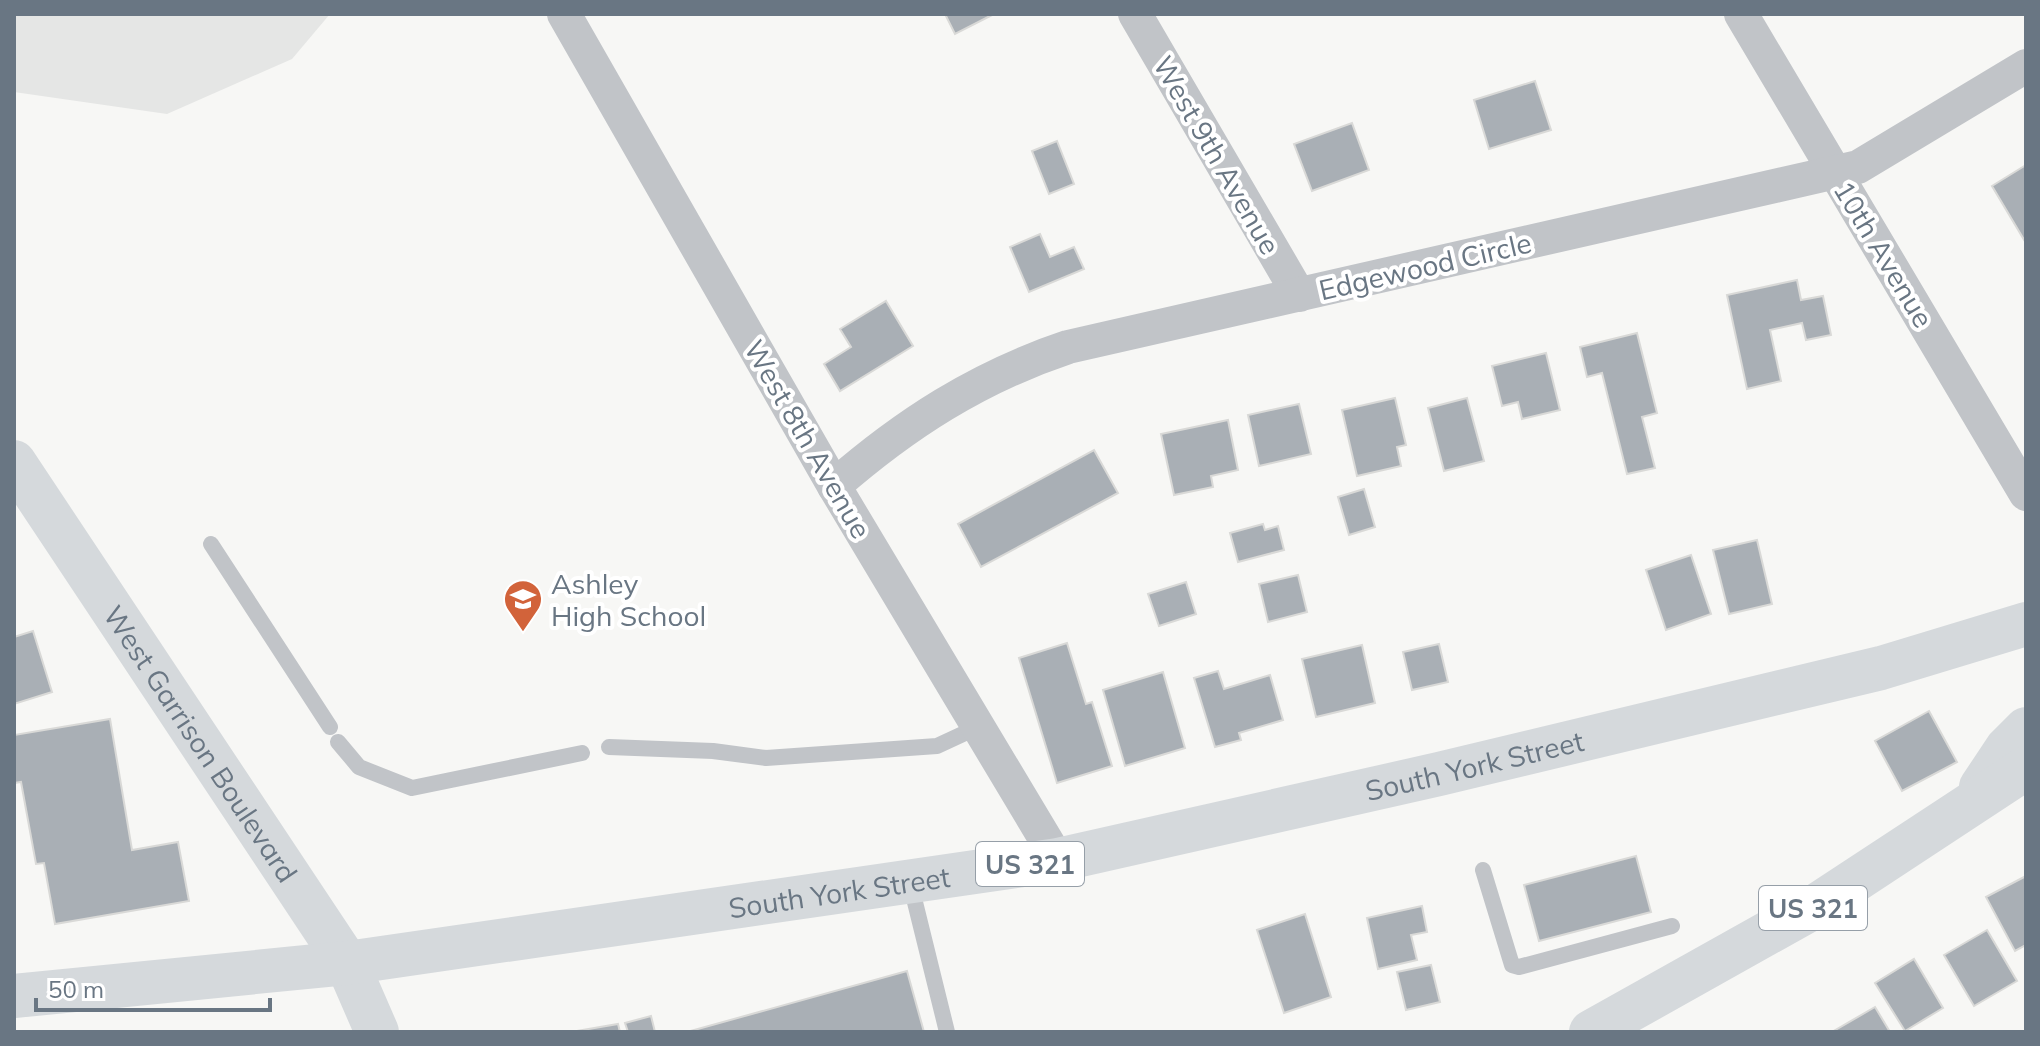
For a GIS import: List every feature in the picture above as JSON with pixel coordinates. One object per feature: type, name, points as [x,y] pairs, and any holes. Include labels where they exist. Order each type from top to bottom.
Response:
[{"type":"main road","name":"West Garrison Boulevard","points":[[14,462],[347,963],[377,1032]]},
{"type":"main road","name":"South York Street","points":[[14,996],[347,963],[1058,860],[1439,774],[1881,668],[2026,624]]},
{"type":"main road","points":[[1969,806],[2007,748],[2026,729]]},
{"type":"main road","name":"US 321","points":[[1591,1032],[1816,906],[2026,768]]},
{"type":"street","name":"West 8th Avenue","points":[[564,14],[834,486],[1058,860]]},
{"type":"street","name":"West 9th Avenue","points":[[1135,14],[1299,295]]},
{"type":"street","name":"10th Avenue","points":[[1741,14],[2026,494]]},
{"type":"street","name":"Edgewood Circle","points":[[834,486],[887,439],[935,407],[1026,361],[1068,347],[1858,167],[2026,66]]},
{"type":"lane","points":[[211,544],[334,735],[359,767],[412,788],[582,753]]},
{"type":"lane","points":[[609,747],[713,751],[766,758],[937,746],[978,727]]},
{"type":"lane","points":[[1483,870],[1512,965],[1519,967],[1672,926]]},
{"type":"lane","points":[[909,881],[947,1032]]},
{"type":"shaded area","points":[[14,14],[330,14],[292,59],[167,114],[14,92]]},
{"type":"building","points":[[945,14],[994,14],[955,34]]},
{"type":"building","points":[[1535,81],[1551,130],[1489,149],[1474,100]]},
{"type":"building","points":[[1352,123],[1369,170],[1312,191],[1294,144]]},
{"type":"building","points":[[1057,141],[1074,184],[1049,194],[1032,151]]},
{"type":"building","points":[[2026,165],[2026,243],[1992,186]]},
{"type":"building","points":[[1040,234],[1050,257],[1074,247],[1084,269],[1029,292],[1010,247]]},
{"type":"building","points":[[1797,280],[1801,300],[1823,296],[1831,335],[1806,340],[1802,323],[1770,330],[1781,381],[1747,389],[1727,295]]},
{"type":"building","points":[[886,301],[913,346],[840,391],[824,364],[851,347],[840,329]]},
{"type":"building","points":[[1637,333],[1657,413],[1642,417],[1655,468],[1627,474],[1602,373],[1587,377],[1580,347]]},
{"type":"building","points":[[1546,353],[1560,410],[1522,419],[1518,402],[1502,406],[1492,366]]},
{"type":"building","points":[[1395,398],[1406,445],[1397,447],[1401,466],[1357,476],[1342,410]]},
{"type":"building","points":[[1467,398],[1484,461],[1444,471],[1428,408]]},
{"type":"building","points":[[1299,404],[1311,454],[1259,466],[1248,415]]},
{"type":"building","points":[[1228,420],[1238,470],[1211,476],[1213,487],[1174,495],[1161,434]]},
{"type":"building","points":[[1094,450],[1118,493],[981,567],[958,524]]},
{"type":"building","points":[[1364,489],[1375,527],[1349,535],[1338,497]]},
{"type":"building","points":[[1263,524],[1265,530],[1278,526],[1284,550],[1238,562],[1230,533]]},
{"type":"building","points":[[1757,540],[1772,604],[1729,614],[1713,550]]},
{"type":"building","points":[[1691,555],[1711,614],[1666,630],[1646,570]]},
{"type":"building","points":[[1298,575],[1307,612],[1268,622],[1259,584]]},
{"type":"building","points":[[1186,582],[1196,614],[1159,626],[1148,594]]},
{"type":"building","points":[[33,631],[52,692],[14,704],[14,637]]},
{"type":"building","points":[[1067,643],[1086,704],[1092,702],[1112,766],[1057,783],[1019,658]]},
{"type":"building","points":[[1439,644],[1448,682],[1412,690],[1403,652]]},
{"type":"building","points":[[1362,645],[1375,703],[1316,717],[1302,659]]},
{"type":"building","points":[[1218,671],[1224,689],[1270,675],[1283,720],[1239,733],[1241,740],[1215,747],[1194,678]]},
{"type":"building","points":[[1163,672],[1185,748],[1125,766],[1103,690]]},
{"type":"building","points":[[1929,711],[1957,762],[1902,791],[1875,741]]},
{"type":"building","points":[[110,719],[132,850],[178,842],[189,901],[55,924],[44,863],[36,864],[21,782],[14,783],[14,735]]},
{"type":"building","points":[[1636,856],[1651,912],[1539,941],[1524,885]]},
{"type":"building","points":[[2026,876],[2026,945],[2015,951],[1986,897]]},
{"type":"building","points":[[1422,906],[1427,932],[1411,935],[1417,960],[1378,969],[1367,918]]},
{"type":"building","points":[[1305,914],[1331,997],[1284,1013],[1257,930]]},
{"type":"building","points":[[1987,930],[2017,981],[1974,1006],[1944,955]]},
{"type":"building","points":[[1914,959],[1943,1008],[1905,1031],[1875,983]]},
{"type":"building","points":[[1431,965],[1440,1002],[1406,1010],[1397,972]]},
{"type":"building","points":[[907,971],[924,1032],[687,1032]]},
{"type":"building","points":[[1875,1007],[1890,1032],[1832,1032]]},
{"type":"building","points":[[651,1016],[655,1032],[628,1032],[625,1023]]},
{"type":"building","points":[[618,1024],[620,1032],[571,1032]]},
{"type":"place","name":"Ashley High School","points":[[523,633]]}]
